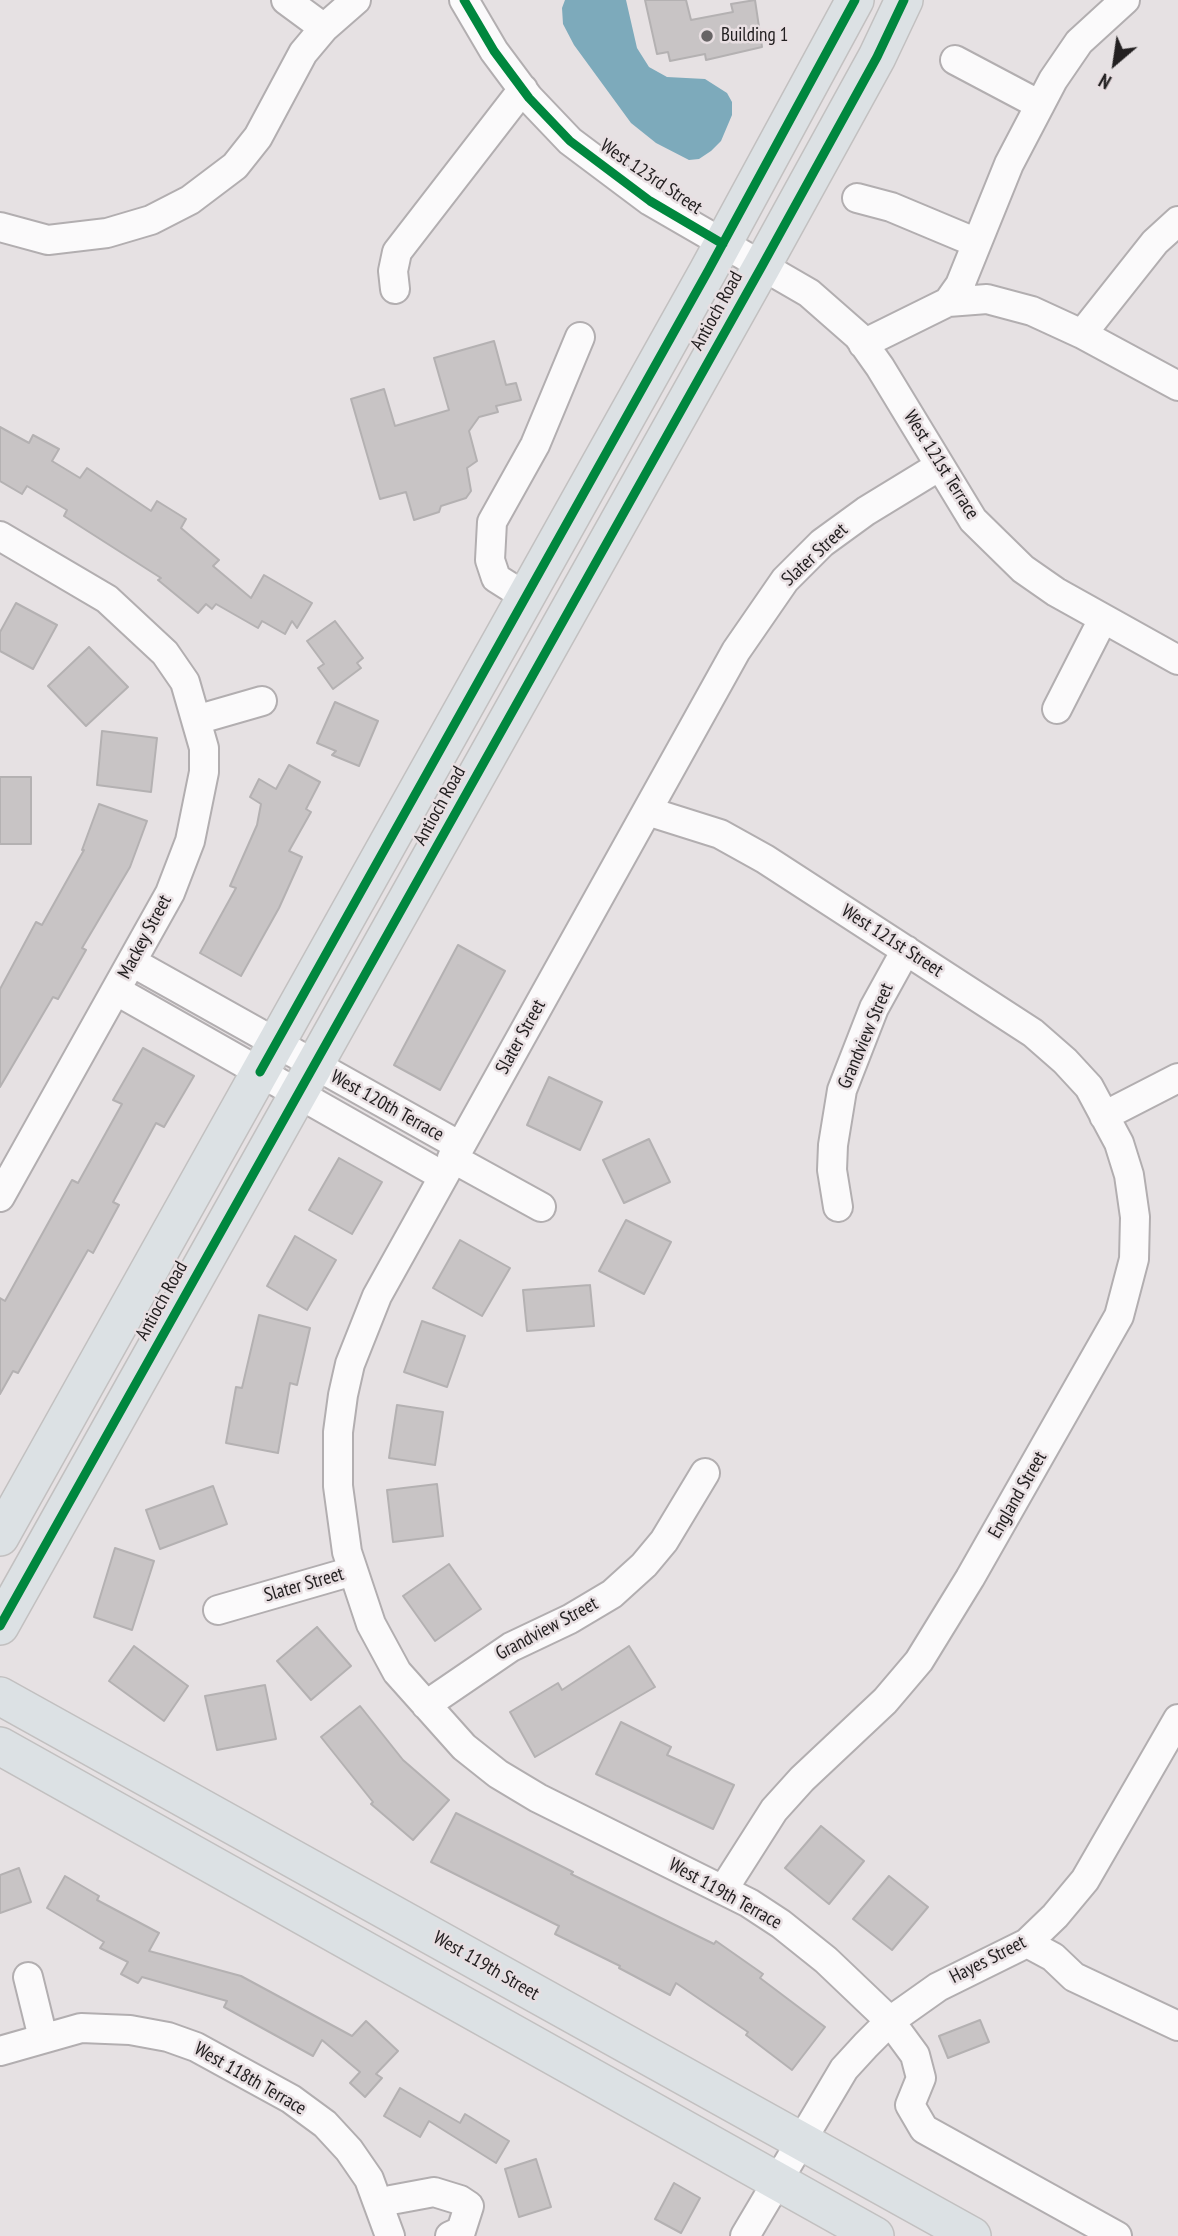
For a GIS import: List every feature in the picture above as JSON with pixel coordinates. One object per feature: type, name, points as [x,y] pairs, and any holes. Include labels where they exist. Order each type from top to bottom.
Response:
[{"type":"main road","name":"Antioch Road","points":[[0,1537],[723,244],[855,0]]},
{"type":"main road","name":"Antioch Road","points":[[0,1626],[762,266],[904,0]]},
{"type":"main road","name":"West 119th Street","points":[[0,1696],[972,2236]]},
{"type":"main road","points":[[0,1746],[875,2236]]},
{"type":"street","points":[[286,0],[324,28]]},
{"type":"street","points":[[0,228],[48,240],[107,233],[152,220],[190,200],[235,166],[258,137],[303,52],[324,28],[356,0]]},
{"type":"street","name":"West 123rd Street","points":[[464,0],[494,51],[523,89],[570,141],[617,179],[723,244]]},
{"type":"street","points":[[948,302],[960,285],[1009,164],[1040,105],[1079,42],[1125,0]]},
{"type":"street","points":[[955,60],[1040,105]]},
{"type":"street","points":[[396,289],[393,271],[397,252],[523,89]]},
{"type":"street","points":[[857,198],[891,207],[977,243]]},
{"type":"street","points":[[1082,334],[1155,242],[1178,221]]},
{"type":"street","name":"West 121st Terrace","points":[[723,244],[809,293],[863,344],[974,520],[1023,569],[1103,619],[1178,660]]},
{"type":"street","points":[[863,344],[948,302],[988,299],[1032,311],[1082,334],[1178,386]]},
{"type":"street","points":[[526,597],[496,578],[490,560],[492,522],[534,444],[580,337]]},
{"type":"street","name":"Slater Street","points":[[218,1610],[353,1571],[338,1486],[338,1432],[348,1374],[377,1296],[742,641],[785,580],[844,527],[939,467]]},
{"type":"street","points":[[0,536],[86,584],[150,636],[185,682],[197,720],[262,701]]},
{"type":"street","points":[[1057,709],[1103,619]]},
{"type":"street","name":"Mackey Street","points":[[0,1197],[170,893],[190,841],[204,772],[204,748],[197,720]]},
{"type":"street","name":"West 121st Street","points":[[647,811],[720,834],[765,859],[1033,1033],[1065,1061],[1088,1087],[1104,1116]]},
{"type":"street","name":"Grandview Street","points":[[838,1208],[832,1170],[833,1145],[842,1090],[874,1008],[906,950]]},
{"type":"street","name":"West 120th Terrace","points":[[132,962],[268,1058]]},
{"type":"street","name":"West 120th Terrace","points":[[117,991],[268,1058],[541,1207]]},
{"type":"street","points":[[1104,1116],[1178,1078]]},
{"type":"street","name":"England Street","points":[[723,1890],[774,1810],[802,1779],[885,1701],[919,1661],[1107,1343],[1130,1280],[1135,1238],[1129,1175],[1119,1143],[1104,1116]]},
{"type":"street","name":"Grandview Street","points":[[426,1705],[511,1647],[570,1619],[612,1594],[644,1565],[664,1541],[705,1473]]},
{"type":"street","name":"West 119th Terrace","points":[[353,1571],[378,1636],[397,1672],[464,1748],[498,1774],[538,1798],[723,1890],[782,1924],[827,1960],[890,2021],[915,2054],[921,2078],[910,2105],[924,2129],[1117,2236]]},
{"type":"street","name":"Hayes Street","points":[[745,2236],[775,2180],[844,2069],[890,2021],[938,1987],[1027,1943],[1085,1880],[1178,1719]]},
{"type":"street","points":[[1027,1943],[1053,1957],[1074,1977],[1178,2026]]},
{"type":"street","points":[[0,2051],[43,2038],[28,1977]]},
{"type":"street","name":"West 118th Terrace","points":[[43,2038],[81,2028],[130,2030],[169,2037],[212,2054],[290,2099],[321,2121],[349,2150],[369,2179],[390,2236]]},
{"type":"street","points":[[380,2207],[391,2200],[434,2192],[469,2206],[461,2231],[450,2236]]},
{"type":"water","points":[[565,0],[626,0],[637,48],[649,67],[667,77],[705,79],[727,93],[732,102],[732,115],[721,141],[699,159],[689,160],[656,143],[631,123],[574,45],[563,24],[562,8]]},
{"type":"building","name":"Building 1","points":[[645,0],[686,0],[691,20],[733,12],[731,4],[755,0],[762,47],[706,60],[705,54],[670,61],[668,52],[657,54]]},
{"type":"building","points":[[494,341],[506,385],[516,383],[521,400],[496,406],[498,412],[479,417],[469,431],[477,461],[467,468],[471,491],[466,498],[441,506],[439,512],[414,520],[406,492],[380,499],[351,399],[384,389],[395,426],[449,410],[434,358]]},
{"type":"building","points":[[0,427],[29,443],[33,435],[59,449],[52,461],[80,478],[87,468],[151,511],[157,501],[186,519],[181,528],[219,560],[213,566],[251,598],[264,575],[312,603],[297,628],[292,621],[285,634],[262,621],[258,628],[216,604],[212,609],[206,604],[198,613],[158,580],[161,578],[64,516],[67,510],[27,486],[22,494],[0,481]]},
{"type":"building","points":[[16,603],[57,625],[33,669],[0,651],[0,632]]},
{"type":"building","points":[[335,621],[363,658],[357,663],[361,668],[333,689],[318,668],[324,664],[307,641]]},
{"type":"building","points":[[89,647],[128,687],[86,726],[48,686]]},
{"type":"building","points":[[335,702],[378,721],[359,766],[332,755],[336,751],[317,743]]},
{"type":"building","points":[[102,731],[157,738],[151,792],[97,785]]},
{"type":"building","points":[[289,765],[320,782],[306,809],[311,812],[289,851],[302,857],[279,908],[241,976],[200,953],[236,888],[230,886],[257,825],[261,804],[250,797],[259,779],[276,789]]},
{"type":"building","points":[[0,777],[31,777],[31,844],[0,844]]},
{"type":"building","points":[[99,804],[147,821],[130,867],[82,948],[86,950],[58,999],[53,997],[0,1087],[0,989],[36,922],[42,925],[84,850]]},
{"type":"building","points":[[458,945],[505,971],[440,1090],[394,1065]]},
{"type":"building","points":[[143,1048],[194,1076],[164,1127],[156,1123],[113,1202],[119,1205],[93,1253],[88,1250],[18,1373],[13,1371],[0,1394],[0,1298],[5,1301],[72,1180],[78,1183],[122,1104],[113,1100]]},
{"type":"building","points":[[549,1077],[602,1102],[580,1150],[527,1125]]},
{"type":"building","points":[[649,1139],[670,1182],[624,1203],[603,1160]]},
{"type":"building","points":[[339,1158],[382,1182],[352,1234],[309,1210]]},
{"type":"building","points":[[626,1220],[671,1242],[644,1294],[599,1271]]},
{"type":"building","points":[[295,1236],[336,1260],[307,1310],[267,1286]]},
{"type":"building","points":[[460,1240],[510,1268],[482,1316],[433,1288]]},
{"type":"building","points":[[590,1285],[594,1326],[527,1331],[523,1290]]},
{"type":"building","points":[[259,1315],[310,1328],[297,1385],[290,1383],[278,1453],[226,1443],[236,1387],[242,1388]]},
{"type":"building","points":[[422,1321],[465,1336],[447,1387],[404,1372]]},
{"type":"building","points":[[397,1405],[443,1412],[435,1465],[389,1458]]},
{"type":"building","points":[[437,1484],[443,1536],[393,1542],[387,1490]]},
{"type":"building","points":[[213,1486],[227,1524],[160,1549],[146,1510]]},
{"type":"building","points":[[115,1548],[154,1561],[132,1630],[94,1617]]},
{"type":"building","points":[[449,1564],[481,1609],[435,1641],[403,1596]]},
{"type":"building","points":[[317,1627],[351,1666],[311,1700],[277,1661]]},
{"type":"building","points":[[134,1646],[188,1686],[164,1721],[109,1681]]},
{"type":"building","points":[[629,1646],[655,1687],[535,1757],[510,1712],[558,1683],[562,1690]]},
{"type":"building","points":[[265,1685],[276,1739],[217,1750],[205,1696]]},
{"type":"building","points":[[360,1706],[403,1760],[449,1800],[413,1840],[371,1804],[373,1802],[321,1737]]},
{"type":"building","points":[[621,1722],[671,1747],[667,1755],[734,1785],[713,1829],[596,1774]]},
{"type":"building","points":[[456,1813],[573,1872],[571,1874],[714,1944],[716,1941],[763,1974],[760,1978],[825,2027],[792,2070],[746,2035],[748,2032],[676,1983],[670,1995],[619,1968],[620,1966],[555,1934],[559,1926],[431,1862]]},
{"type":"building","points":[[821,1826],[864,1861],[829,1904],[785,1868]]},
{"type":"building","points":[[19,1868],[31,1902],[0,1913],[0,1875]]},
{"type":"building","points":[[65,1876],[99,1896],[97,1900],[159,1933],[149,1951],[241,1976],[352,2036],[366,2021],[398,2051],[376,2074],[382,2078],[365,2097],[350,2083],[360,2072],[322,2040],[313,2056],[224,2007],[227,2001],[142,1977],[138,1983],[121,1974],[128,1962],[100,1948],[104,1942],[47,1908]]},
{"type":"building","points":[[889,1876],[928,1907],[892,1950],[853,1919]]},
{"type":"building","points":[[980,2020],[989,2042],[948,2058],[939,2036]]},
{"type":"building","points":[[400,2088],[460,2123],[465,2114],[509,2141],[496,2163],[429,2121],[420,2137],[384,2116]]},
{"type":"building","points":[[536,2159],[551,2207],[519,2217],[505,2169]]},
{"type":"building","points":[[674,2183],[700,2198],[681,2233],[655,2219]]},
{"type":"cycle path","points":[[464,0],[494,51],[529,98],[570,141],[650,201],[723,244]]},
{"type":"cycle path","points":[[260,1072],[708,271],[855,0]]},
{"type":"cycle path","points":[[0,1626],[762,266],[877,57],[904,0]]},
{"type":"place","name":"Building 1","points":[[707,36]]}]
